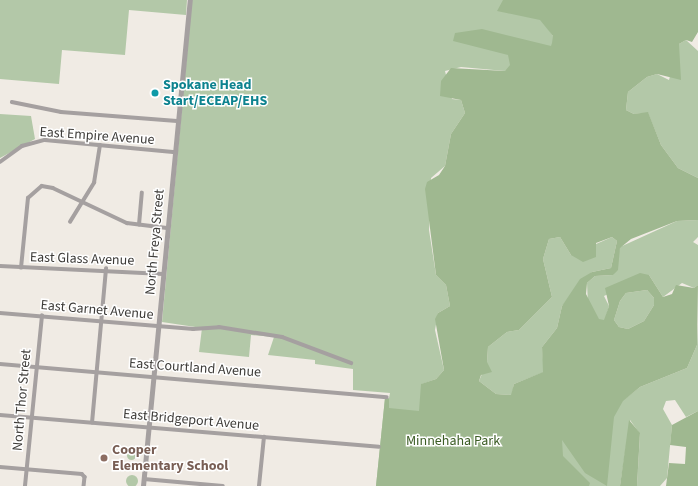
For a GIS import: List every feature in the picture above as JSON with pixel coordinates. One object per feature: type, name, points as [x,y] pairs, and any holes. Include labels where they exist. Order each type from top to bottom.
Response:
[{"type":"street","name":"North Freya Street","points":[[144,486],[177,121],[190,0]]},
{"type":"street","points":[[12,102],[61,112],[177,121]]},
{"type":"street","name":"East Empire Avenue","points":[[0,162],[36,141],[175,152]]},
{"type":"street","points":[[70,222],[99,170],[100,146]]},
{"type":"street","points":[[21,268],[28,198],[34,190],[47,186],[139,225],[167,228]]},
{"type":"street","points":[[139,225],[142,192]]},
{"type":"street","name":"East Glass Avenue","points":[[0,266],[21,268],[106,269],[163,274]]},
{"type":"street","points":[[92,423],[106,269]]},
{"type":"street","name":"East Garnet Avenue","points":[[0,312],[193,329],[220,327],[273,335],[351,363]]},
{"type":"street","name":"North Thor Street","points":[[25,486],[42,316]]},
{"type":"street","name":"East Courtland Avenue","points":[[0,364],[387,397]]},
{"type":"street","name":"East Bridgeport Avenue","points":[[0,415],[379,447]]},
{"type":"street","points":[[259,486],[264,437]]},
{"type":"street","points":[[0,467],[85,475],[84,486]]},
{"type":"street","points":[[144,480],[223,486]]},
{"type":"green space","points":[[0,0],[187,0],[186,15],[129,10],[125,55],[62,50],[59,84],[0,79]]},
{"type":"green space","name":"Minnehaha Park","points":[[192,0],[529,0],[553,36],[557,55],[505,71],[461,67],[445,71],[452,99],[461,100],[465,113],[451,134],[445,166],[431,178],[429,230],[436,275],[446,285],[450,306],[438,313],[435,330],[444,370],[436,379],[422,384],[421,393],[626,398],[640,387],[687,368],[697,345],[698,324],[698,411],[686,417],[675,400],[666,401],[663,409],[672,425],[667,478],[660,486],[637,486],[640,434],[630,420],[620,486],[376,486],[385,398],[389,398],[390,393],[353,390],[353,369],[315,364],[315,360],[268,355],[274,337],[251,335],[249,357],[199,352],[202,328],[162,322]]},
{"type":"green space","name":"Minnehaha Park","points":[[503,0],[698,0],[698,32],[692,42],[686,40],[679,44],[681,80],[657,74],[647,77],[628,92],[626,110],[634,114],[648,112],[661,145],[678,168],[698,178],[698,220],[677,221],[631,239],[620,248],[618,270],[613,275],[595,276],[587,283],[586,294],[599,319],[604,320],[609,306],[605,288],[640,273],[649,275],[663,297],[672,294],[676,285],[694,288],[698,285],[697,345],[687,368],[640,387],[623,401],[614,417],[607,486],[585,473],[562,440],[563,456],[590,483],[589,486],[376,486],[385,398],[389,399],[389,408],[419,411],[421,384],[436,379],[444,370],[435,319],[438,313],[450,306],[446,285],[436,275],[425,189],[427,182],[439,175],[445,166],[451,134],[465,113],[461,100],[440,96],[441,81],[451,68],[505,71],[510,65],[508,55],[453,41],[455,33],[482,29],[551,46],[552,43],[553,36],[540,20],[497,11]],"holes":[[[560,237],[571,255],[583,262],[596,257],[596,243],[612,237],[617,241],[611,268],[592,272],[580,279],[562,306],[557,328],[542,347],[543,372],[514,384],[511,395],[496,394],[479,381],[481,375],[492,372],[487,362],[488,347],[507,332],[519,330],[552,297],[543,259],[549,239]],[[647,290],[654,298],[654,305],[644,321],[628,329],[619,327],[614,320],[620,301],[626,293]]]},
{"type":"green space","points":[[686,40],[698,51],[698,178],[678,168],[661,145],[648,113],[634,114],[626,110],[628,92],[647,77],[657,74],[669,80],[679,44]]},
{"type":"green space","points":[[0,114],[31,116],[35,139],[0,158]]},
{"type":"green space","points":[[698,220],[698,237],[693,242],[698,245],[698,285],[694,288],[682,283],[663,297],[649,275],[604,296],[609,306],[605,320],[599,320],[588,304],[587,283],[595,276],[613,275],[620,247],[677,221]]},
{"type":"green space","points":[[560,237],[571,255],[612,237],[617,241],[611,268],[592,272],[562,306],[557,328],[542,347],[544,372],[514,384],[512,395],[496,394],[479,381],[487,362],[488,347],[507,332],[519,330],[552,297],[543,259],[549,239]]},
{"type":"green space","points":[[647,290],[654,298],[654,305],[644,321],[628,329],[619,327],[614,320],[620,301],[626,293]]},
{"type":"green space","points":[[698,411],[698,486],[666,486],[669,463],[685,464],[686,447],[670,445],[672,425]]},
{"type":"green space","points":[[629,420],[640,433],[637,486],[620,486]]},
{"type":"green space","points":[[131,450],[136,455],[131,460],[126,455]]},
{"type":"green space","points":[[132,475],[136,477],[138,481],[136,485],[132,487],[128,485],[126,481],[128,477]]},
{"type":"place","name":"Spokane Head Start/ECEAP/EHS","points":[[155,93]]},
{"type":"place","name":"Cooper Elementary School","points":[[104,458]]}]
